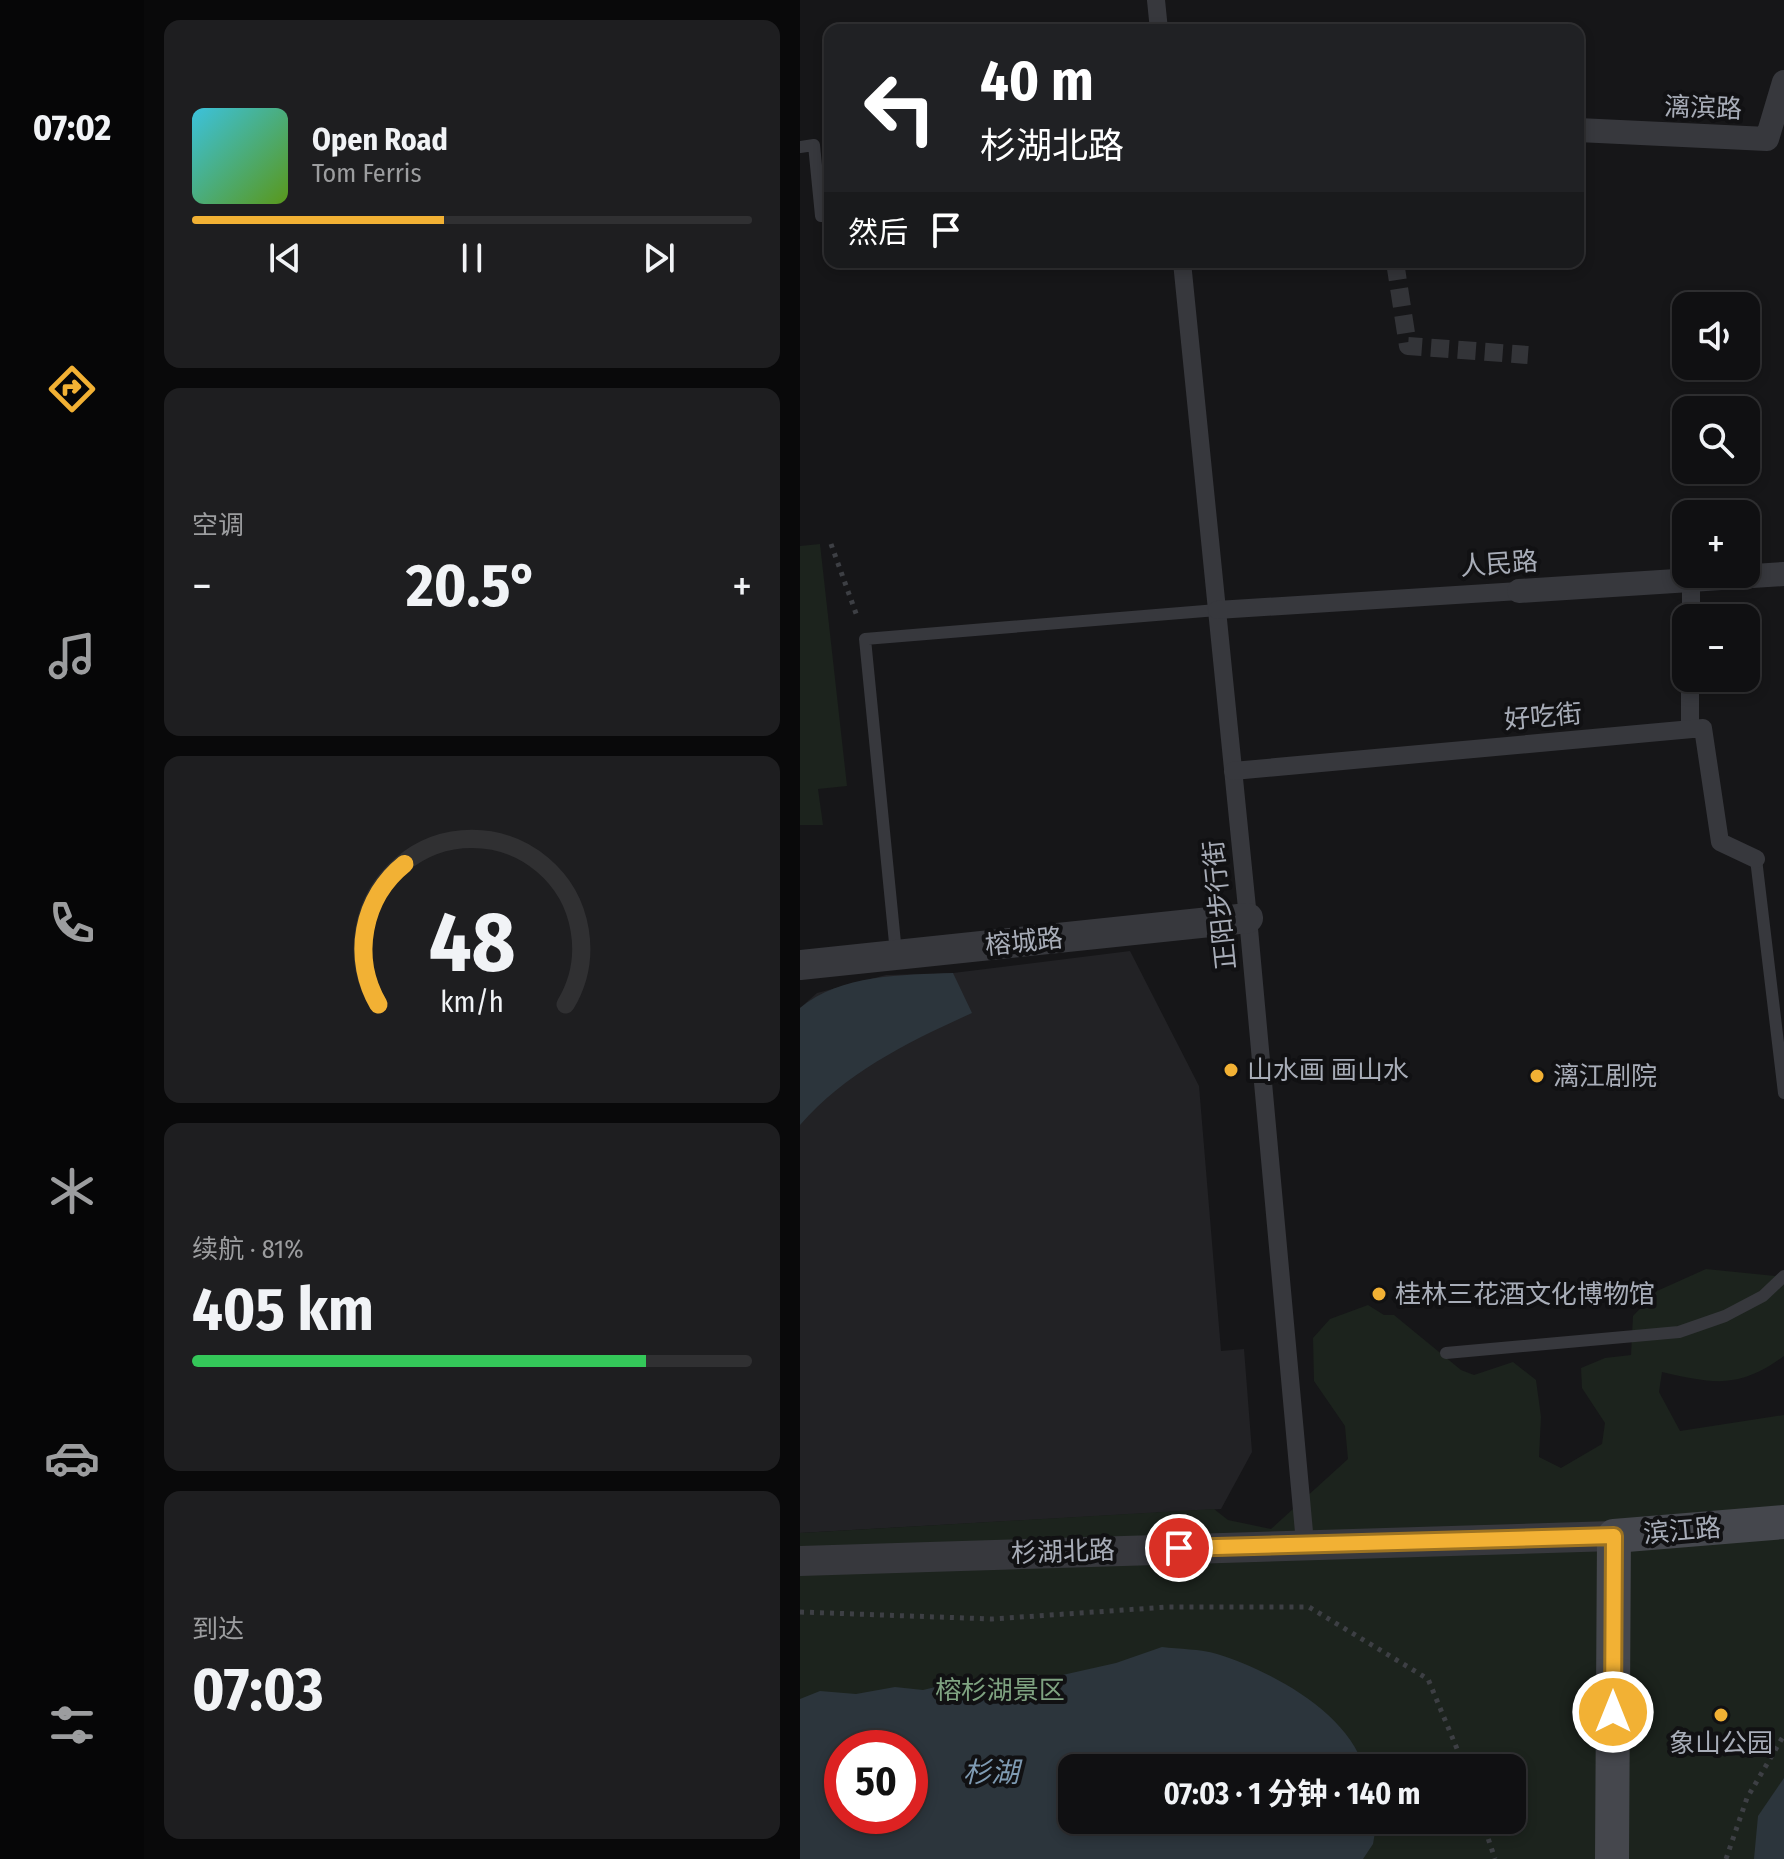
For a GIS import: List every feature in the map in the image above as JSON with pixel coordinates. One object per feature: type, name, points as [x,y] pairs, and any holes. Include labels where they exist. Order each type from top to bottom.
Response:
[{"type":"main road","name":"滨江路","points":[[1612,1859],[1614,1536],[1784,1522]]},
{"type":"street","points":[[1156,0],[1158,24]]},
{"type":"street","name":"漓滨路","points":[[1584,130],[1767,139],[1784,82]]},
{"type":"street","name":"正阳步行街","points":[[1183,268],[1248,918],[1305,1543]]},
{"type":"street","name":"人民路","points":[[1760,576],[1784,574]]},
{"type":"street","name":"人民路","points":[[1217,610],[1672,581]]},
{"type":"street","points":[[1690,692],[1690,729],[1703,728],[1720,842],[1756,859]]},
{"type":"street","name":"好吃街","points":[[1233,771],[1690,729]]},
{"type":"street","name":"榕城路","points":[[800,965],[1248,918]]},
{"type":"street","name":"杉湖北路","points":[[800,1561],[1305,1543],[1614,1536]]},
{"type":"lane","points":[[800,147],[814,145],[821,216],[824,216]]},
{"type":"lane","points":[[897,955],[865,639],[1217,610]]},
{"type":"lane","points":[[1756,859],[1781,1045],[1784,1093]]},
{"type":"lane","points":[[1446,1353],[1679,1332],[1750,1303],[1784,1276]]},
{"type":"path","points":[[831,544],[865,639]]},
{"type":"path","points":[[800,1612],[992,1619],[1168,1607],[1309,1607],[1428,1679],[1459,1754]]},
{"type":"path","points":[[1726,1859],[1747,1798],[1784,1735]]},
{"type":"path","points":[[1487,1834],[1495,1859]]},
{"type":"shaded area","points":[[1130,951],[1199,1086],[1221,1351],[1244,1349],[1252,1452],[1221,1509],[800,1533],[800,1008],[817,993],[886,975],[953,973]]},
{"type":"green space","points":[[820,544],[847,786],[818,789],[823,825],[800,825],[800,546]]},
{"type":"green space","name":"榕杉湖景区","points":[[1706,1269],[1784,1277],[1784,1356],[1753,1374],[1726,1381],[1662,1372],[1659,1392],[1680,1431],[1784,1415],[1784,1859],[800,1859],[800,1533],[1214,1509],[1228,1520],[1271,1529],[1348,1459],[1345,1426],[1314,1381],[1313,1338],[1330,1319],[1368,1305],[1384,1315],[1394,1315],[1461,1370],[1474,1375],[1513,1362],[1536,1380],[1541,1417],[1539,1457],[1561,1468],[1602,1444],[1605,1423],[1582,1388],[1581,1368],[1605,1358],[1631,1355],[1633,1316],[1657,1291]]},
{"type":"water","points":[[953,973],[972,1013],[902,1047],[858,1074],[800,1125],[800,1008],[834,988],[873,978]]},
{"type":"water","name":"杉湖","points":[[1162,1647],[1210,1652],[1260,1671],[1304,1696],[1342,1729],[1358,1754],[1058,1754],[1058,1834],[1375,1834],[1373,1844],[1363,1859],[800,1859],[800,1699],[820,1691],[856,1694],[895,1687],[923,1690],[960,1681],[997,1689],[1019,1675],[1058,1676],[1116,1663]]},
{"type":"water","points":[[1784,1778],[1784,1859],[1754,1859],[1758,1816]]},
{"type":"tunnel","points":[[1396,268],[1408,346],[1528,355]]},
{"type":"place","name":"山水画 画山水","points":[[1231,1070]]},
{"type":"place","name":"漓江剧院","points":[[1537,1076]]},
{"type":"place","name":"桂林三花酒文化博物馆","points":[[1379,1294]]},
{"type":"place","name":"象山公园","points":[[1721,1715]]},
{"type":"route","points":[[1179,1548],[1614,1536],[1613,1712]]}]
